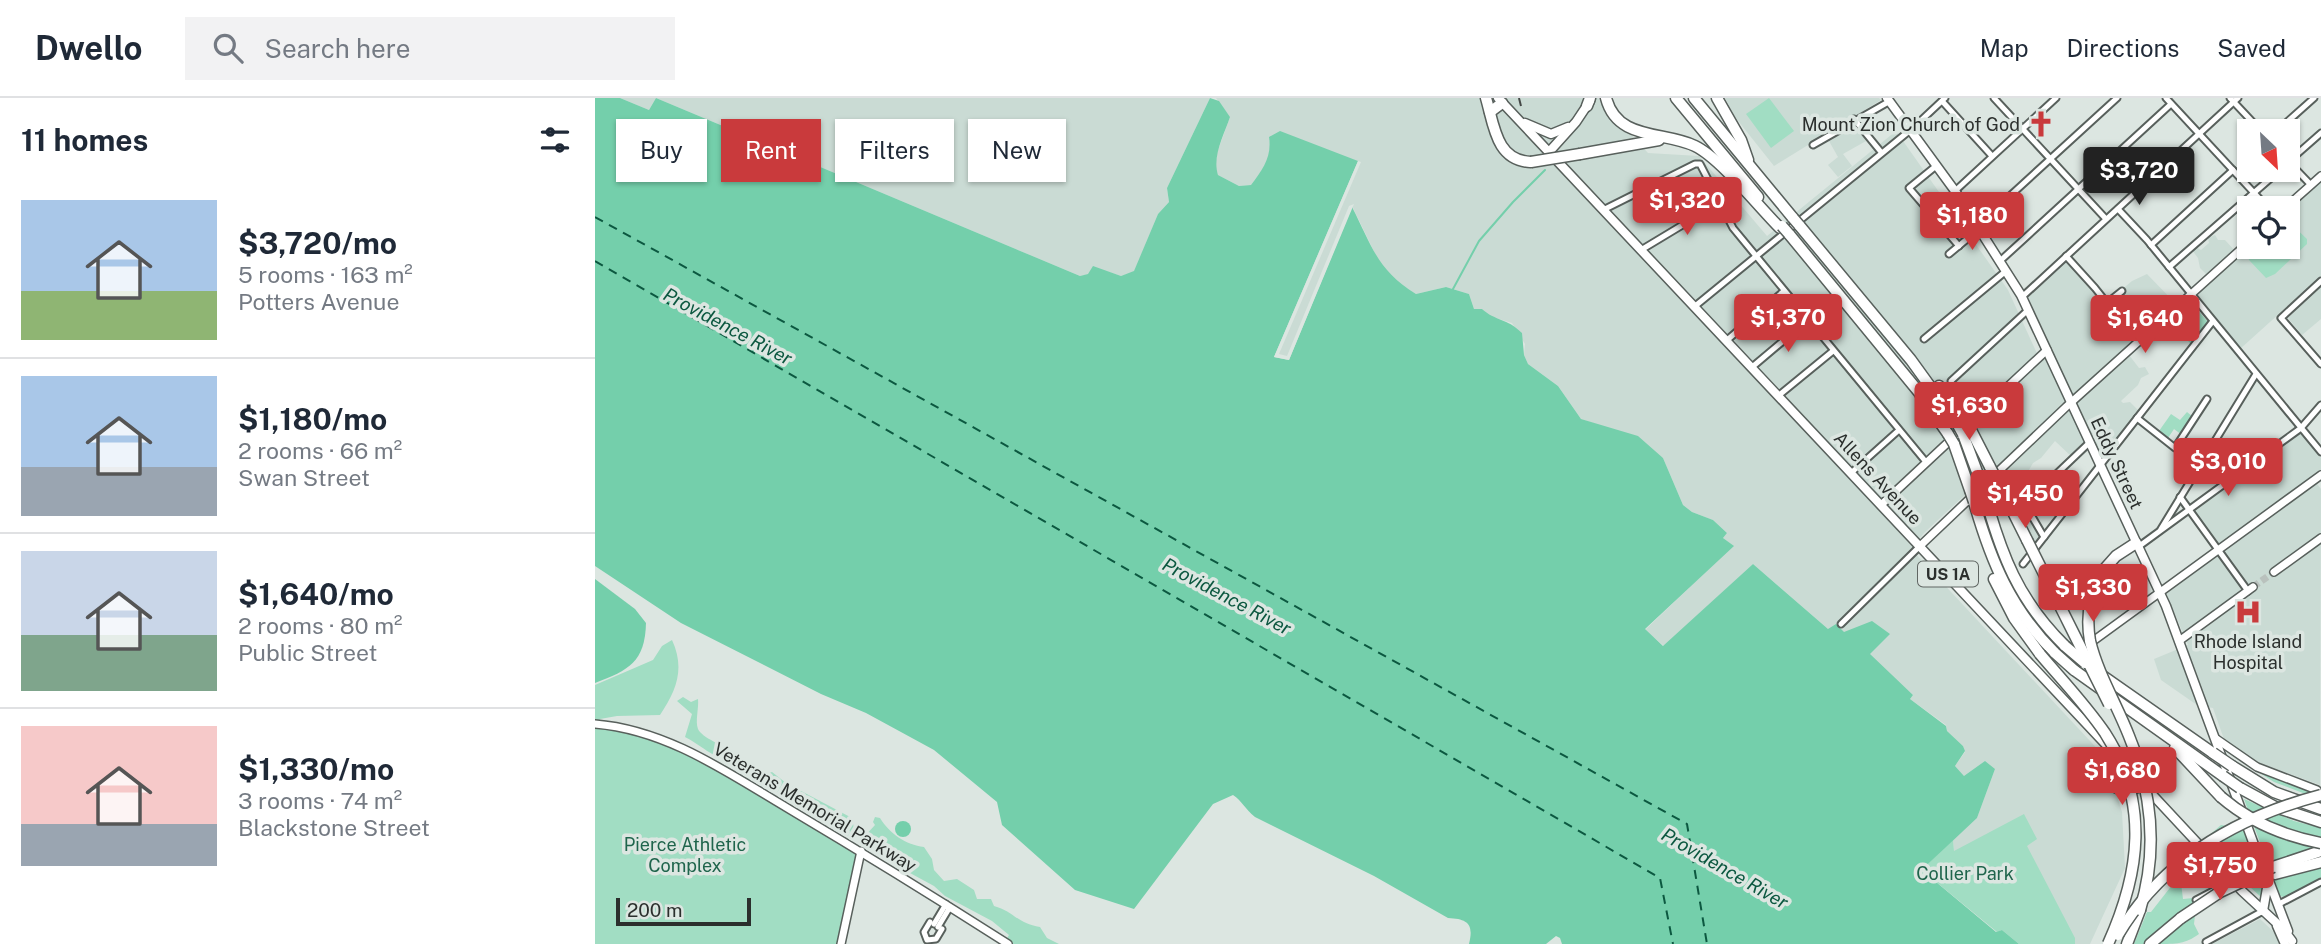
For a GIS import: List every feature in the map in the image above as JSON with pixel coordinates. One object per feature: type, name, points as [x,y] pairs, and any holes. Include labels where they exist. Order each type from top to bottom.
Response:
[{"type":"highway","points":[[1486,98],[1496,135],[1504,150],[1515,159],[1531,162],[1651,141],[1677,140]]},
{"type":"highway","points":[[1606,98],[1613,113],[1631,129],[1647,135],[1677,140],[1709,155],[1798,246],[1923,397],[1954,444],[1996,570],[2012,599],[2055,653],[2074,670],[2240,788],[2283,811],[2321,822]]},
{"type":"highway","points":[[1676,98],[1784,231]]},
{"type":"highway","points":[[1694,98],[1964,427],[2000,486],[2139,768]]},
{"type":"highway","points":[[1717,98],[1741,140],[1751,167]]},
{"type":"highway","points":[[1490,112],[1500,100]]},
{"type":"highway","points":[[1964,427],[1998,543],[2014,581],[2036,613],[2065,646],[2085,663],[2232,766],[2274,792],[2321,808]]},
{"type":"highway","points":[[1983,534],[1998,588],[2014,618],[2104,732],[2130,791],[2136,832],[2134,865],[2125,904],[2110,944]]},
{"type":"highway","points":[[2127,944],[2140,910],[2149,870],[2149,807],[2130,737],[2090,641],[2088,624],[2089,605],[2100,574],[2116,556],[2137,545]]},
{"type":"highway","points":[[2160,732],[2221,797],[2260,824],[2291,836],[2321,843]]},
{"type":"highway","points":[[2110,944],[2160,878],[2185,857],[2242,824],[2320,791]]},
{"type":"highway","points":[[2150,944],[2181,918],[2220,892],[2321,851]]},
{"type":"highway","points":[[2270,870],[2321,862]]},
{"type":"main road","name":"Eddy Street","points":[[1888,99],[1955,191],[2022,297],[2179,640],[2215,738],[2270,870],[2290,943]]},
{"type":"main road","name":"Allens Avenue","points":[[1500,100],[2143,786],[2232,880],[2286,931],[2290,943]]},
{"type":"main road","points":[[1549,152],[1576,122],[1589,101]]},
{"type":"main road","points":[[1517,119],[1551,134],[1563,131],[1576,122]]},
{"type":"main road","points":[[2299,196],[2321,176]]},
{"type":"main road","points":[[1920,546],[2072,402],[2237,253]]},
{"type":"main road","points":[[1881,505],[2047,350]]},
{"type":"main road","points":[[2043,677],[2321,475]]},
{"type":"main road","points":[[2274,572],[2321,538]]},
{"type":"main road","points":[[2179,640],[2250,589]]},
{"type":"main road","name":"Veterans Memorial Parkway","points":[[595,724],[636,730],[674,744],[861,851],[1006,943]]},
{"type":"main road","points":[[2215,738],[2257,767],[2320,791]]},
{"type":"main road","points":[[841,944],[861,851]]},
{"type":"main road","name":"Eddy Street","points":[[2263,911],[2270,870]]},
{"type":"street","points":[[1994,98],[2106,219]]},
{"type":"street","points":[[1949,254],[2117,98]]},
{"type":"street","points":[[2166,98],[2257,196]]},
{"type":"street","points":[[2290,119],[2313,98]]},
{"type":"street","points":[[1813,145],[1888,99]]},
{"type":"street","points":[[1955,191],[2053,99]]},
{"type":"street","points":[[2022,297],[2234,99],[2251,119]]},
{"type":"street","points":[[1694,307],[1944,100],[1992,156]]},
{"type":"street","points":[[2000,261],[2171,104]]},
{"type":"street","points":[[1854,119],[1881,152]]},
{"type":"street","points":[[2300,151],[2321,133]]},
{"type":"street","points":[[1603,210],[1695,164],[1701,165],[1731,226],[1926,462]]},
{"type":"street","points":[[1937,166],[1909,188],[1959,246]]},
{"type":"street","points":[[2151,245],[2233,170]]},
{"type":"street","points":[[2300,174],[2311,185]]},
{"type":"street","points":[[2169,267],[2266,182]]},
{"type":"street","points":[[1641,250],[1719,203]]},
{"type":"street","points":[[2118,209],[2151,245],[2321,452]]},
{"type":"street","points":[[2066,256],[2138,342]]},
{"type":"street","points":[[1924,340],[2006,271]]},
{"type":"street","points":[[2321,281],[2281,318],[2321,364]]},
{"type":"street","points":[[1725,341],[1784,291]]},
{"type":"street","points":[[2107,303],[2122,291]]},
{"type":"street","points":[[1951,381],[2028,310]]},
{"type":"street","points":[[1751,368],[1808,320]]},
{"type":"street","points":[[2023,564],[2213,321]]},
{"type":"street","points":[[1778,396],[1833,351]]},
{"type":"street","points":[[2159,531],[2256,373]]},
{"type":"street","points":[[2137,418],[2175,448],[2207,399]]},
{"type":"street","points":[[2137,545],[2301,428],[2321,405]]},
{"type":"street","points":[[1851,473],[1899,430]]},
{"type":"street","points":[[2044,537],[2027,508],[2029,500],[2090,442]]},
{"type":"street","points":[[2180,497],[2250,589]]},
{"type":"street","points":[[1841,624],[1920,546]]},
{"type":"street","points":[[2087,786],[2106,784],[2130,794],[2143,786]]},
{"type":"street","points":[[2196,900],[2232,880]]},
{"type":"street","points":[[2279,904],[2321,882]]},
{"type":"street","points":[[936,925],[948,906]]},
{"type":"street","points":[[2206,943],[2263,911]]},
{"type":"shaded area","points":[[620,98],[656,98],[649,110]]},
{"type":"shaded area","points":[[656,98],[1210,98],[1167,188],[1169,202],[1158,214],[1134,272],[1121,276],[1106,271],[1080,276],[856,182],[954,182],[954,119],[835,119],[835,173],[821,167],[821,119],[721,119],[721,125]]},
{"type":"shaded area","points":[[1216,98],[1598,98],[1648,153],[1699,156],[1767,236],[1896,131],[2008,290],[2040,360],[2052,349],[2028,297],[2048,279],[2044,273],[2064,255],[2108,301],[2132,281],[2147,274],[2177,305],[2126,351],[2139,368],[2145,367],[2149,374],[2141,378],[2138,385],[2121,401],[2130,402],[2140,412],[2101,464],[2091,443],[2072,457],[2055,441],[2041,458],[2033,463],[2026,475],[2039,490],[2028,501],[2030,513],[2043,534],[2036,544],[1995,467],[1924,533],[1911,549],[2105,757],[2122,812],[2125,868],[2090,944],[2066,941],[1954,851],[1953,840],[1977,818],[1995,769],[1964,776],[1955,766],[1965,752],[1963,746],[1947,731],[1946,725],[1910,699],[1913,695],[1844,632],[1828,629],[1753,564],[1664,646],[1645,630],[1733,546],[1723,538],[1727,533],[1713,520],[1692,512],[1683,505],[1663,458],[1607,428],[1581,419],[1558,386],[1528,364],[1524,355],[1525,344],[1512,323],[1489,316],[1482,309],[1474,309],[1469,294],[1446,287],[1416,294],[1397,282],[1380,264],[1353,208],[1289,360],[1274,357],[1357,161],[1269,137],[1271,151],[1265,166],[1251,185],[1239,186],[1218,175],[1215,167],[1217,153],[1230,117]]},
{"type":"shaded area","points":[[1725,98],[1881,100],[1774,166],[1735,117]]},
{"type":"shaded area","points":[[1854,126],[1866,141],[1843,154],[1852,166],[1838,177],[1828,165],[1838,157],[1829,141]]},
{"type":"shaded area","points":[[2321,181],[2321,276],[2240,349],[2197,294],[2237,258],[2300,259],[2300,200]]},
{"type":"shaded area","points":[[2215,235],[2218,240],[2225,240],[2235,251],[2208,276],[2200,268],[2198,258],[2192,250],[2196,247],[2201,250],[2209,243],[2208,238]]},
{"type":"shaded area","points":[[2321,286],[2321,319],[2302,335],[2288,318]]},
{"type":"shaded area","name":"Rhode Island Hospital","points":[[2301,433],[2321,458],[2321,470],[2312,477],[2321,489],[2320,785],[2257,762],[2225,742],[2213,708],[2197,705],[2161,680],[2154,659],[2188,645],[2166,593],[2223,550],[2195,511]]},
{"type":"shaded area","points":[[2260,919],[2276,934],[2279,944],[2212,944]]},
{"type":"green space","points":[[1769,98],[1794,131],[1771,148],[1746,114]]},
{"type":"green space","points":[[2300,232],[2307,239],[2307,244],[2300,251]]},
{"type":"green space","points":[[2291,259],[2275,274],[2266,278],[2249,260]]},
{"type":"green space","points":[[2190,301],[2208,322],[2190,343],[2169,320]]},
{"type":"green space","points":[[2187,412],[2193,417],[2182,435],[2174,429],[2168,438],[2159,431],[2171,414],[2180,420]]},
{"type":"green space","name":"Pierce Athletic Complex","points":[[672,640],[678,660],[677,679],[671,697],[660,715],[617,716],[600,719],[597,725],[676,746],[860,851],[843,944],[595,944],[595,685],[653,660],[662,646]]},
{"type":"green space","points":[[683,697],[691,702],[698,699],[698,729],[732,752],[730,759],[712,754],[685,737],[692,714],[677,701]]},
{"type":"green space","points":[[2249,766],[2321,794],[2321,800],[2274,782]]},
{"type":"green space","points":[[764,772],[772,772],[786,783],[852,818],[855,834],[848,836],[836,825],[768,786],[760,779]]},
{"type":"green space","points":[[2244,799],[2294,821],[2321,828],[2321,848],[2268,864]]},
{"type":"green space","name":"Collier Park","points":[[2024,814],[2037,839],[2027,846],[2075,938],[2075,944],[2019,944],[2002,930],[1997,932],[1924,872],[1928,864],[1953,840],[1954,851]]},
{"type":"green space","points":[[875,817],[880,818],[888,829],[899,837],[924,847],[932,859],[934,870],[944,881],[957,879],[974,890],[977,899],[991,899],[994,906],[1026,923],[1040,927],[1047,938],[1059,944],[1005,942],[1009,935],[992,921],[945,896],[934,886],[910,873],[904,865],[871,848],[864,837],[875,825]]},
{"type":"green space","points":[[2221,825],[2243,828],[2262,888],[2261,897],[2204,840]]},
{"type":"green space","points":[[2321,866],[2321,878],[2284,897],[2279,896],[2273,879]]},
{"type":"green space","points":[[2180,875],[2183,899],[2193,898],[2193,904],[2143,944],[2134,944],[2147,912],[2151,912]]},
{"type":"green space","points":[[2195,915],[2194,924],[2199,934],[2180,943],[2157,944]]},
{"type":"water","name":"Providence River","points":[[595,98],[620,98],[649,110],[656,98],[706,119],[616,119],[616,182],[707,182],[707,119],[721,125],[721,182],[821,182],[821,167],[835,173],[835,182],[856,182],[1080,276],[1088,274],[1093,266],[1121,276],[1134,271],[1158,214],[1169,202],[1167,188],[1210,98],[1219,101],[1230,117],[1218,153],[1218,175],[1239,186],[1251,185],[1268,157],[1269,137],[1280,131],[1358,161],[1274,357],[1289,360],[1352,207],[1377,256],[1392,276],[1403,285],[1416,294],[1446,287],[1469,294],[1474,309],[1482,309],[1517,328],[1522,333],[1524,355],[1528,364],[1558,386],[1581,419],[1638,436],[1663,458],[1683,505],[1692,512],[1713,520],[1727,533],[1723,538],[1734,546],[1645,629],[1663,646],[1753,564],[1828,629],[1836,624],[1844,632],[1872,621],[1890,634],[1870,654],[1913,695],[1910,699],[1946,726],[1947,731],[1963,746],[1965,751],[1955,766],[1964,776],[1985,761],[1995,769],[1977,818],[1928,864],[1924,872],[1996,932],[2002,930],[2019,944],[1562,944],[1556,936],[1546,944],[1469,944],[1471,932],[1465,921],[1448,918],[1374,876],[1255,817],[1233,795],[1213,804],[1134,909],[1075,890],[1002,825],[997,802],[934,750],[866,713],[821,694],[681,623],[595,566]]},
{"type":"water","points":[[595,579],[635,609],[646,623],[642,647],[633,663],[617,674],[595,683]]},
{"type":"water","points":[[903,821],[909,823],[909,835],[903,837],[897,835],[895,829],[897,823]]},
{"type":"pier","points":[[1358,161],[1361,162],[1279,354],[1287,356],[1349,206],[1354,204],[1289,360],[1274,357]]},
{"type":"waterway","points":[[1453,289],[1479,241],[1545,170]]},
{"type":"ferry route","points":[[595,217],[1687,824],[1707,944]]},
{"type":"ferry route","points":[[595,261],[1660,878],[1673,944]]},
{"type":"tunnel","points":[[2253,587],[2274,572]]},
{"type":"railway","points":[[1519,98],[1521,106]]},
{"type":"place","name":"Mount Zion Church of God","points":[[2041,124]]},
{"type":"place","name":"Rhode Island Hospital","points":[[2248,612]]}]
